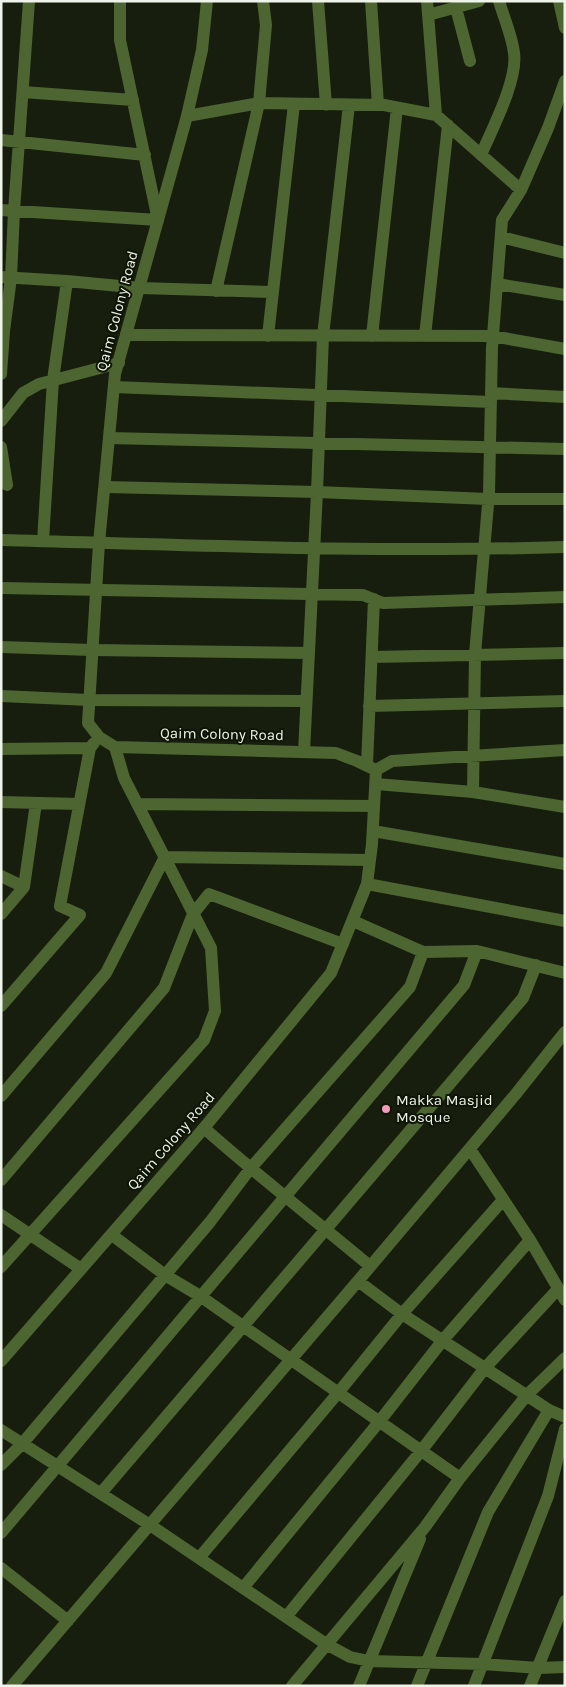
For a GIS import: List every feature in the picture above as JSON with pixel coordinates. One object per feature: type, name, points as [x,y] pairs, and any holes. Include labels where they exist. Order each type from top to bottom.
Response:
[{"type":"street","points":[[1,374],[8,210],[19,142],[29,1]]},
{"type":"street","points":[[8,210],[158,220],[120,40],[120,1]]},
{"type":"street","name":"Qaim Colony Road","points":[[1,1361],[204,1128],[332,973],[367,884],[376,784],[371,767],[336,753],[114,747],[99,737],[88,723],[99,543],[115,374],[187,116],[202,50],[207,1]]},
{"type":"street","points":[[216,291],[259,103],[266,25],[263,1]]},
{"type":"street","points":[[318,1],[326,104]]},
{"type":"street","points":[[371,1],[378,105]]},
{"type":"street","points":[[427,1],[436,115]]},
{"type":"street","points":[[428,16],[479,1]]},
{"type":"street","points":[[481,155],[508,90],[514,66],[514,53],[499,1]]},
{"type":"street","points":[[558,1],[565,28]]},
{"type":"street","points":[[456,8],[470,61]]},
{"type":"street","points":[[473,792],[476,655],[488,499],[492,336],[502,220],[521,190],[548,128],[565,81]]},
{"type":"street","points":[[22,92],[133,100]]},
{"type":"street","points":[[187,116],[259,103],[378,105],[436,115],[521,190]]},
{"type":"street","points":[[268,336],[294,104]]},
{"type":"street","points":[[304,752],[323,336],[349,105]]},
{"type":"street","points":[[372,336],[397,108]]},
{"type":"street","points":[[425,336],[448,125]]},
{"type":"street","points":[[1,140],[145,155]]},
{"type":"street","points":[[501,237],[564,252]]},
{"type":"street","points":[[6,278],[67,281],[140,288],[272,292]]},
{"type":"street","points":[[43,541],[53,380],[67,281]]},
{"type":"street","points":[[497,284],[565,295]]},
{"type":"street","points":[[126,335],[492,336],[565,349]]},
{"type":"street","points":[[1,421],[22,393],[39,384],[119,362]]},
{"type":"street","points":[[114,387],[321,396],[565,397]]},
{"type":"street","points":[[109,438],[565,449]]},
{"type":"street","points":[[1,447],[7,486]]},
{"type":"street","points":[[104,487],[317,492],[488,499],[565,499]]},
{"type":"street","points":[[1,540],[313,548],[484,550],[565,547]]},
{"type":"street","points":[[1,588],[363,595],[383,603],[480,598],[565,597]]},
{"type":"street","points":[[374,599],[369,706],[371,767],[392,761],[565,750]]},
{"type":"street","points":[[1,647],[309,653]]},
{"type":"street","points":[[372,657],[565,653]]},
{"type":"street","points":[[1,696],[89,700],[306,701]]},
{"type":"street","points":[[369,706],[565,701]]},
{"type":"street","points":[[1,1006],[80,915],[60,906],[90,748],[99,737]]},
{"type":"street","points":[[1,1267],[204,1040],[215,1011],[211,948],[124,778],[114,747]]},
{"type":"street","points":[[1,749],[90,748]]},
{"type":"street","points":[[376,784],[473,792],[565,807]]},
{"type":"street","points":[[1,802],[79,804]]},
{"type":"street","points":[[1,914],[24,887],[36,803]]},
{"type":"street","points":[[137,804],[374,806]]},
{"type":"street","points":[[373,832],[565,864]]},
{"type":"street","points":[[165,857],[369,860]]},
{"type":"street","points":[[1,1096],[106,973],[165,857]]},
{"type":"street","points":[[1,876],[24,887]]},
{"type":"street","points":[[367,884],[565,922]]},
{"type":"street","points":[[1,1180],[164,988],[193,914],[209,894],[343,944]]},
{"type":"street","points":[[353,920],[423,952],[477,951],[565,972]]},
{"type":"street","points":[[1,1533],[464,985],[477,951]]},
{"type":"street","points":[[1,1465],[22,1444],[210,1222],[250,1169],[410,987],[423,952]]},
{"type":"street","points":[[101,1494],[523,998],[536,965]]},
{"type":"street","points":[[12,1686],[470,1149],[565,1032]]},
{"type":"street","points":[[204,1128],[250,1169],[370,1266]]},
{"type":"street","points":[[470,1149],[530,1240],[565,1300]]},
{"type":"street","points":[[199,1558],[402,1314],[503,1200]]},
{"type":"street","points":[[1,1215],[81,1269]]},
{"type":"street","points":[[112,1234],[165,1275],[200,1296],[460,1478]]},
{"type":"street","points":[[242,1588],[379,1422],[443,1340],[530,1240]]},
{"type":"street","points":[[358,1281],[402,1314],[549,1410],[565,1417]]},
{"type":"street","points":[[286,1617],[421,1451],[485,1368],[558,1289]]},
{"type":"street","points":[[292,1686],[425,1527],[460,1478],[527,1395],[565,1358]]},
{"type":"street","points":[[417,1686],[488,1512],[549,1410]]},
{"type":"street","points":[[474,1686],[548,1496],[565,1429]]},
{"type":"street","points":[[1,1430],[150,1525],[326,1644],[350,1657],[369,1661],[425,1664],[483,1664],[538,1668],[565,1667]]},
{"type":"street","points":[[359,1686],[425,1527]]},
{"type":"street","points":[[1,1568],[68,1621]]},
{"type":"street","points":[[530,1686],[565,1601]]},
{"type":"place","name":"Makka Masjid Mosque","points":[[386,1109]]}]
